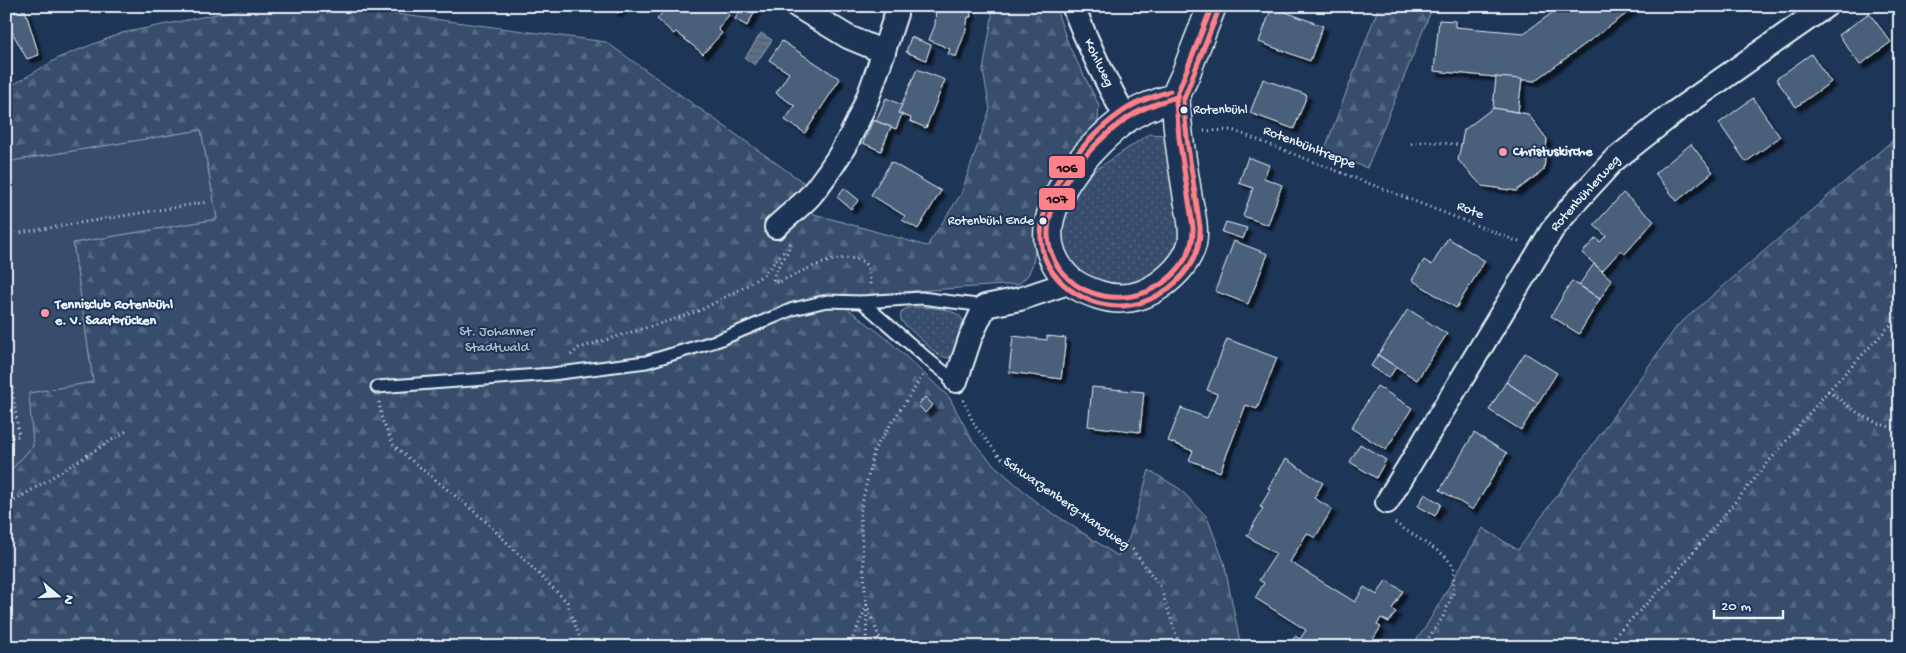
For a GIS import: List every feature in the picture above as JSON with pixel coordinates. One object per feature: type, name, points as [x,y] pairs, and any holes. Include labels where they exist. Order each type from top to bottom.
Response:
[{"type":"street","points":[[798,6],[848,37],[884,52]]},
{"type":"street","points":[[776,227],[818,186],[840,156],[858,125],[873,87],[896,14],[896,6]]},
{"type":"street","name":"Kohlweg","points":[[1073,6],[1108,85],[1126,118]]},
{"type":"street","points":[[1176,98],[1143,108],[1126,118],[1091,149],[1071,174],[1056,202],[1048,236],[1051,251],[1058,270],[1071,282],[1088,291],[1108,298],[1132,298],[1152,291],[1168,280],[1185,262],[1192,243],[1192,221],[1178,134],[1176,98],[1212,6]]},
{"type":"street","name":"Rotenbühlerweg","points":[[1387,502],[1552,230],[1571,206],[1613,161],[1675,112],[1826,6]]},
{"type":"street","points":[[956,381],[971,336],[985,306],[1020,299],[1071,282]]},
{"type":"lane","points":[[377,387],[552,374],[646,362],[719,340],[793,309],[827,301],[921,298],[985,306]]},
{"type":"lane","points":[[866,301],[931,362],[956,381]]},
{"type":"path","name":"Rotenbühltreppe","points":[[1217,129],[1232,130],[1392,192]]},
{"type":"path","points":[[1411,144],[1425,141],[1461,145]]},
{"type":"path","name":"Rote","points":[[1392,192],[1540,250]]},
{"type":"path","points":[[6,235],[207,202]]},
{"type":"path","points":[[552,374],[579,348],[703,309],[765,274],[786,249],[791,238],[795,209]]},
{"type":"path","points":[[789,252],[773,275],[773,281],[779,282],[830,260],[849,259],[863,262],[867,268],[870,281],[866,301]]},
{"type":"path","points":[[1604,647],[1669,581],[1828,391],[1900,315]]},
{"type":"path","points":[[6,348],[19,436],[6,438]]},
{"type":"path","points":[[866,647],[867,605],[860,514],[874,450],[931,362]]},
{"type":"path","name":"Schwarzenberg-Hangweg","points":[[956,381],[975,426],[1000,457],[1044,491],[1133,550],[1160,586],[1180,647]]},
{"type":"path","points":[[377,387],[382,420],[394,446],[482,518],[567,602],[583,647]]},
{"type":"path","points":[[1828,391],[1866,419],[1886,427],[1900,428]]},
{"type":"path","points":[[6,506],[128,430]]},
{"type":"path","points":[[1414,535],[1444,555],[1454,566],[1453,593],[1443,617],[1422,647]]},
{"type":"path","points":[[849,647],[867,605]]},
{"type":"path","points":[[867,605],[883,647]]},
{"type":"green space","name":"St. Johanner Stadtwald","points":[[257,6],[358,9],[606,42],[807,185],[807,212],[927,246],[961,194],[990,109],[983,71],[992,17],[992,6],[1055,6],[1069,46],[1099,105],[1098,121],[1063,162],[1043,196],[1037,217],[1034,258],[1028,274],[1019,284],[900,292],[843,305],[886,338],[949,397],[972,440],[993,464],[1036,502],[1118,556],[1129,538],[1149,470],[1180,489],[1207,517],[1224,562],[1241,647],[6,647],[6,475],[33,446],[28,393],[93,382],[73,243],[217,219],[201,130],[6,162],[6,89],[60,57],[122,33]]},
{"type":"green space","points":[[1379,6],[1433,6],[1367,168],[1324,151]]},
{"type":"green space","name":"Tennisclub Rotenbühl e. V. Saarbrücken","points":[[201,130],[217,219],[73,243],[93,382],[29,393],[33,446],[6,475],[6,162]]},
{"type":"green space","points":[[1149,134],[1164,135],[1170,146],[1181,229],[1179,246],[1154,278],[1118,287],[1087,277],[1074,266],[1062,248],[1059,231],[1063,213],[1080,184],[1094,171]]},
{"type":"green space","points":[[1900,134],[1900,647],[1411,647],[1425,628],[1483,528],[1518,550],[1677,326]]},
{"type":"green space","points":[[911,307],[942,309],[957,314],[962,318],[964,327],[954,354],[948,358],[938,355],[902,322],[902,312]]},
{"type":"shaded area","points":[[761,33],[772,40],[755,65],[745,58]]},
{"type":"building","points":[[6,6],[13,6],[15,13],[25,10],[39,55],[27,59],[6,21]]},
{"type":"building","points":[[608,6],[623,6],[618,13]]},
{"type":"building","points":[[668,6],[719,6],[729,15],[718,29],[722,33],[703,54],[676,32],[674,34],[657,19]]},
{"type":"building","points":[[743,6],[758,6],[747,26],[735,19]]},
{"type":"building","points":[[936,6],[970,6],[971,17],[968,17],[966,30],[956,57],[948,54],[950,49],[929,40],[935,25]]},
{"type":"building","points":[[1562,6],[1637,6],[1535,81],[1434,71],[1439,20],[1455,21],[1455,27],[1524,33]]},
{"type":"building","points":[[1272,7],[1323,26],[1310,61],[1259,42]]},
{"type":"building","points":[[1869,13],[1891,42],[1860,65],[1839,35]]},
{"type":"building","points":[[911,37],[931,45],[926,60],[906,52]]},
{"type":"building","points":[[782,41],[840,79],[805,133],[785,120],[795,106],[776,93],[789,73],[769,60]]},
{"type":"building","points":[[1811,54],[1831,82],[1796,107],[1776,79]]},
{"type":"building","points":[[917,69],[945,80],[926,128],[910,121],[911,118],[898,113]]},
{"type":"building","points":[[1496,77],[1522,79],[1518,112],[1493,108]]},
{"type":"building","points":[[1263,79],[1307,95],[1294,129],[1250,113]]},
{"type":"building","points":[[886,98],[902,105],[898,113],[902,114],[896,129],[876,121]]},
{"type":"building","points":[[1753,98],[1780,137],[1746,162],[1719,123]]},
{"type":"building","name":"Christuskirche","points":[[1493,108],[1528,114],[1547,139],[1544,170],[1516,191],[1482,186],[1458,160],[1464,130]]},
{"type":"building","points":[[873,120],[891,127],[881,151],[863,143]]},
{"type":"building","points":[[1691,144],[1713,172],[1677,201],[1655,173]]},
{"type":"building","points":[[1248,157],[1269,165],[1264,178],[1282,185],[1268,225],[1243,216],[1253,188],[1239,183]]},
{"type":"building","points":[[891,162],[941,191],[918,229],[902,220],[905,216],[871,195]]},
{"type":"building","points":[[844,188],[859,200],[851,209],[837,197]]},
{"type":"building","points":[[1623,193],[1654,221],[1625,254],[1621,250],[1602,271],[1582,253],[1596,238],[1600,242],[1606,236],[1594,225]]},
{"type":"building","points":[[1226,222],[1247,228],[1243,239],[1222,232]]},
{"type":"building","points":[[1448,238],[1485,261],[1456,308],[1412,280],[1424,260],[1432,265]]},
{"type":"building","points":[[1234,241],[1268,254],[1248,304],[1215,291]]},
{"type":"building","points":[[1594,264],[1612,280],[1600,299],[1579,285]]},
{"type":"building","points":[[1572,281],[1600,299],[1579,334],[1551,316]]},
{"type":"building","points":[[1408,309],[1447,334],[1417,380],[1378,355]]},
{"type":"building","points":[[1013,336],[1047,340],[1047,336],[1066,338],[1061,379],[1009,372]]},
{"type":"building","points":[[1227,339],[1277,358],[1257,409],[1246,405],[1220,472],[1189,460],[1193,451],[1168,441],[1181,408],[1207,418],[1217,394],[1207,390]]},
{"type":"building","points":[[1525,353],[1557,373],[1538,403],[1506,382]]},
{"type":"building","points":[[1378,355],[1396,367],[1389,378],[1371,366]]},
{"type":"building","points":[[1506,382],[1538,403],[1521,430],[1489,410]]},
{"type":"building","points":[[1377,386],[1412,408],[1386,450],[1351,428]]},
{"type":"building","points":[[1092,387],[1144,392],[1140,432],[1088,426]]},
{"type":"building","points":[[925,397],[933,405],[925,413],[918,405]]},
{"type":"building","points":[[1474,433],[1507,453],[1473,510],[1440,490]]},
{"type":"building","points":[[1360,444],[1386,460],[1376,478],[1350,462]]},
{"type":"building","points":[[1286,459],[1323,483],[1314,498],[1332,509],[1315,538],[1307,533],[1290,562],[1355,602],[1364,587],[1377,595],[1386,580],[1403,591],[1392,609],[1396,612],[1389,622],[1381,618],[1377,625],[1381,627],[1368,647],[1333,647],[1330,645],[1329,647],[1289,647],[1295,636],[1300,639],[1306,630],[1255,598],[1264,583],[1259,580],[1276,554],[1247,536],[1263,508],[1260,507],[1270,490],[1268,488]]},
{"type":"building","points":[[1425,494],[1441,504],[1435,516],[1418,506]]},
{"type":"transit line","name":"107","points":[[1176,97],[1139,111],[1105,136],[1076,167],[1064,184],[1055,202],[1049,220],[1048,237],[1053,257],[1062,273],[1076,285],[1092,293],[1110,297],[1129,296],[1147,292],[1170,277],[1181,265],[1189,251],[1193,227],[1179,138],[1176,103],[1178,92],[1212,6]]},
{"type":"transit line","name":"106","points":[[1170,91],[1133,105],[1098,132],[1070,163],[1050,198],[1043,217],[1041,235],[1043,252],[1049,266],[1058,279],[1070,290],[1084,298],[1115,306],[1141,303],[1156,296],[1176,282],[1188,268],[1196,253],[1200,227],[1183,101],[1219,9]]},
{"type":"place","name":"Rotenbühl","points":[[1184,110]]},
{"type":"place","name":"Christuskirche","points":[[1503,152]]},
{"type":"place","name":"Rotenbühl Ende","points":[[1043,221]]},
{"type":"place","name":"Tennisclub Rotenbühl e. V. Saarbrücken","points":[[45,313]]}]
